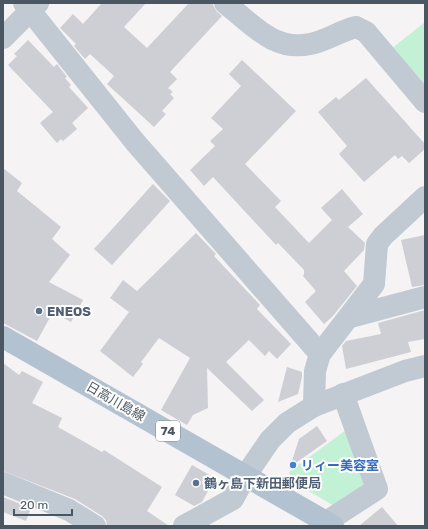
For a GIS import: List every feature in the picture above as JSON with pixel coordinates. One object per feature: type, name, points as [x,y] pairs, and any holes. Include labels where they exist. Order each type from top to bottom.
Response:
[{"type":"main road","name":"日高川島線","points":[[3,337],[330,524]]},
{"type":"street","points":[[226,3],[274,42],[291,47],[312,44],[344,30],[356,27],[366,32],[425,102]]},
{"type":"street","points":[[3,38],[31,6],[135,142],[320,354]]},
{"type":"street","points":[[314,406],[315,371],[320,354],[374,284],[377,244],[383,236],[422,205]]},
{"type":"street","points":[[350,317],[425,297]]},
{"type":"street","points":[[216,526],[246,475],[270,440],[287,423],[314,406],[343,394],[405,371],[425,366]]},
{"type":"street","points":[[330,524],[377,489],[343,394]]},
{"type":"street","points":[[3,483],[69,510],[95,526]]},
{"type":"street","points":[[184,526],[233,499]]},
{"type":"green space","points":[[425,22],[425,92],[390,50]]},
{"type":"green space","points":[[346,430],[365,481],[363,486],[334,506],[292,481],[289,472]]},
{"type":"building","points":[[102,3],[146,3],[124,27],[147,48],[189,3],[212,3],[217,12],[222,16],[170,72],[177,79],[168,88],[173,92],[170,94],[174,98],[162,111],[166,114],[154,127],[107,84],[114,76],[90,54],[85,59],[74,46],[76,44],[60,28],[73,14],[83,24]]},
{"type":"building","points":[[28,40],[54,67],[57,64],[67,77],[65,78],[71,85],[69,87],[88,108],[72,123],[77,129],[63,141],[61,139],[57,143],[40,123],[53,112],[8,65],[17,56],[14,54]]},
{"type":"building","points":[[242,60],[296,111],[245,164],[281,201],[275,207],[309,243],[332,220],[321,208],[342,189],[363,214],[348,227],[365,243],[364,250],[344,271],[357,286],[333,316],[324,324],[305,302],[316,291],[303,276],[304,270],[278,243],[276,245],[213,177],[204,186],[190,170],[215,146],[210,141],[223,129],[211,118],[241,86],[229,74]]},
{"type":"building","points":[[366,78],[425,144],[425,149],[409,163],[402,156],[398,159],[395,155],[364,182],[339,154],[347,146],[318,112],[336,97],[339,100]]},
{"type":"building","points":[[3,168],[22,183],[17,191],[61,227],[52,239],[70,255],[49,282],[83,300],[71,322],[53,312],[37,341],[3,323]]},
{"type":"building","points":[[153,184],[170,201],[112,265],[94,249]]},
{"type":"building","points":[[196,233],[216,254],[214,256],[260,305],[257,309],[291,344],[277,359],[269,351],[265,356],[249,340],[226,362],[264,400],[252,411],[207,368],[208,408],[193,415],[187,425],[161,410],[190,358],[159,338],[141,362],[143,364],[133,377],[100,351],[129,312],[110,298],[123,280],[137,291]]},
{"type":"building","points":[[425,235],[425,285],[412,287],[401,240]]},
{"type":"building","points":[[425,310],[425,339],[408,342],[411,352],[346,369],[342,346],[346,341],[381,334],[378,323]]},
{"type":"building","points":[[3,363],[19,375],[22,371],[43,382],[32,403],[62,418],[58,427],[102,452],[104,450],[162,487],[147,511],[169,526],[107,526],[106,520],[102,516],[75,499],[3,471]]},
{"type":"building","points":[[287,367],[302,372],[298,394],[278,402]]},
{"type":"building","points":[[317,426],[327,441],[290,467],[299,439]]},
{"type":"building","points":[[192,465],[215,478],[202,502],[194,506],[175,495]]},
{"type":"building","points":[[3,497],[31,508],[26,521],[3,512]]},
{"type":"building","points":[[382,507],[398,526],[359,526]]},
{"type":"place","name":"ENEOS","points":[[39,311]]},
{"type":"place","name":"リィー美容室","points":[[293,465]]},
{"type":"place","name":"鶴ヶ島下新田郵便局","points":[[196,483]]}]
